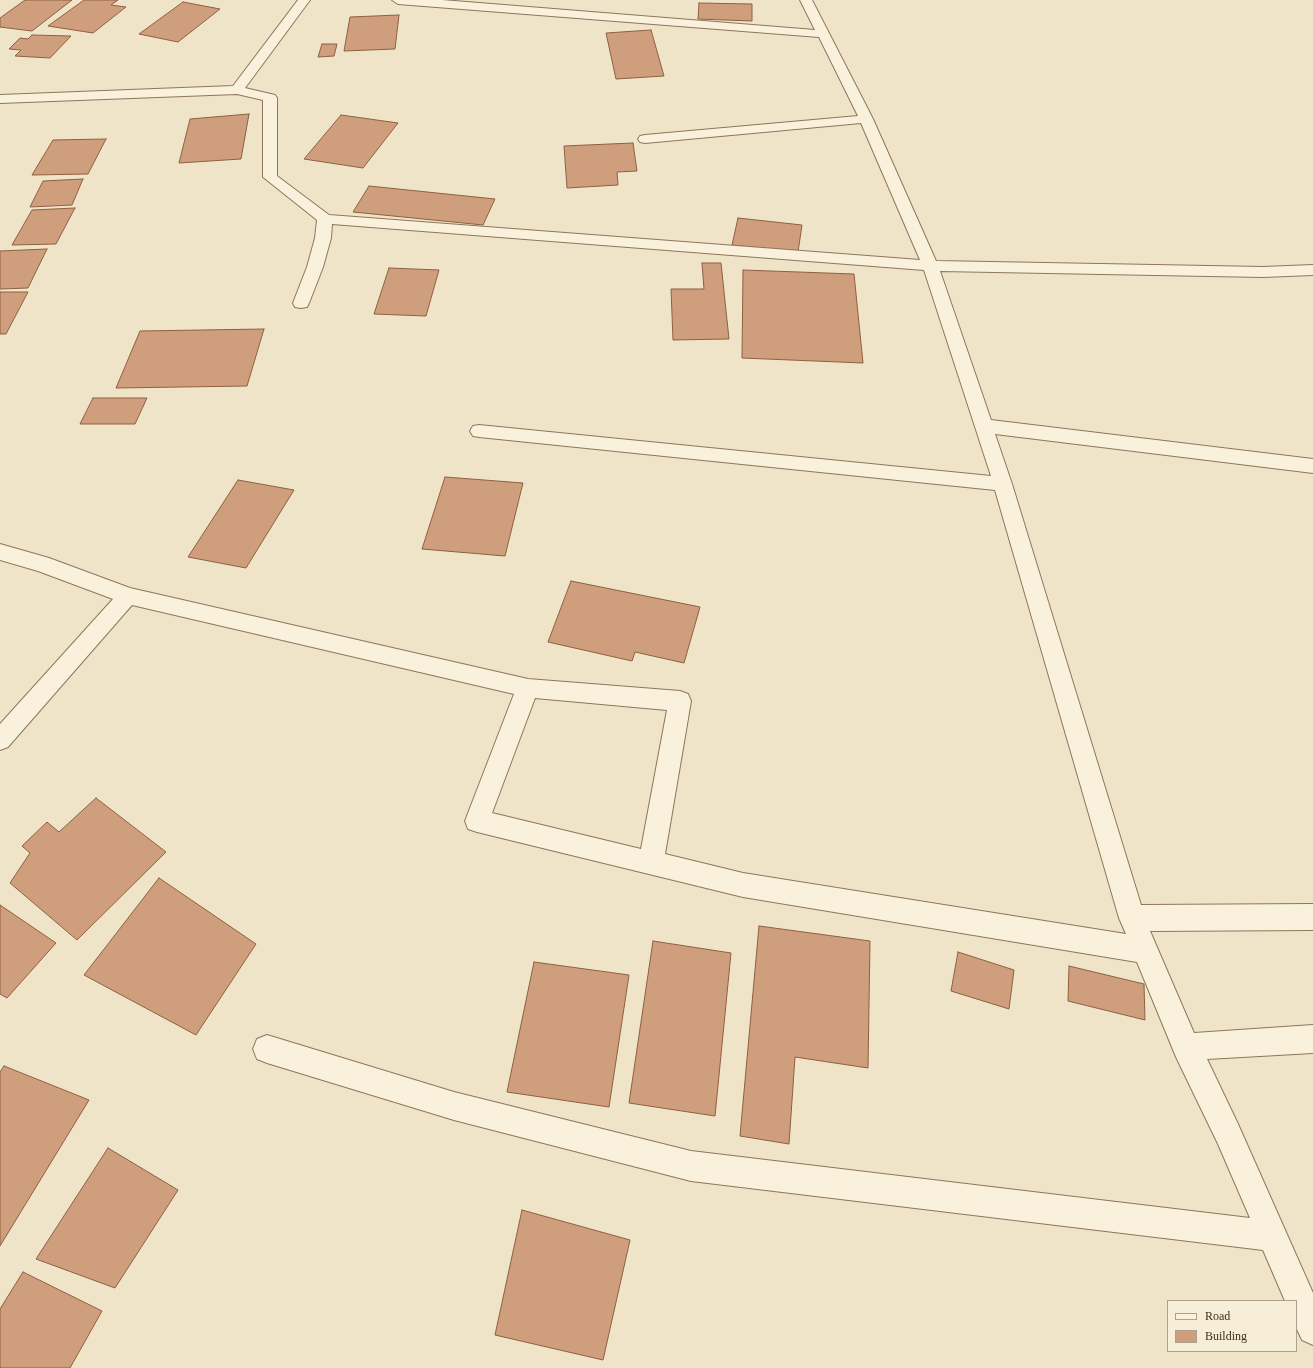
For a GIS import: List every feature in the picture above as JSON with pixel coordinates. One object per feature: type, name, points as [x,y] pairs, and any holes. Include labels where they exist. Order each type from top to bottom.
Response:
[{"type":"street","points":[[237,90],[304,0]]},
{"type":"street","points":[[398,0],[822,34]]},
{"type":"street","points":[[806,0],[866,119],[930,266],[1003,484],[1132,918],[1186,1048],[1228,1134],[1313,1329]]},
{"type":"street","points":[[0,99],[237,90],[270,98],[270,177],[325,219],[930,266],[1263,272],[1313,270]]},
{"type":"street","points":[[645,139],[866,119]]},
{"type":"street","points":[[301,302],[315,267],[323,238],[325,219]]},
{"type":"street","points":[[984,426],[1313,466]]},
{"type":"street","points":[[479,431],[1003,484]]},
{"type":"street","points":[[0,552],[42,564],[128,596],[528,688],[680,700],[651,863]]},
{"type":"street","points":[[0,740],[128,596]]},
{"type":"street","points":[[528,688],[477,821],[743,885],[1145,950]]},
{"type":"street","points":[[1132,918],[1313,917]]},
{"type":"street","points":[[1186,1048],[1313,1039]]},
{"type":"street","points":[[267,1049],[454,1106],[691,1166],[1272,1236]]},
{"type":"building","points":[[25,0],[72,0],[32,31],[0,27],[0,18]]},
{"type":"building","points":[[84,0],[118,0],[111,5],[126,7],[93,33],[48,26]]},
{"type":"building","points":[[183,2],[220,9],[178,42],[139,34]]},
{"type":"building","points":[[699,3],[752,4],[752,21],[698,19]]},
{"type":"building","points":[[399,15],[395,49],[344,51],[350,17]]},
{"type":"building","points":[[651,30],[664,76],[616,79],[606,33]]},
{"type":"building","points":[[32,35],[71,36],[50,58],[15,56],[21,50],[9,49],[20,38],[28,39]]},
{"type":"building","points":[[322,44],[337,44],[334,56],[318,57]]},
{"type":"building","points":[[249,114],[241,159],[179,163],[190,119]]},
{"type":"building","points":[[341,115],[398,123],[363,168],[304,159]]},
{"type":"building","points":[[106,139],[88,174],[32,175],[53,140]]},
{"type":"building","points":[[633,143],[637,171],[617,172],[618,185],[567,188],[564,146]]},
{"type":"building","points":[[83,179],[72,205],[30,207],[43,181]]},
{"type":"building","points":[[369,186],[495,199],[483,225],[353,212]]},
{"type":"building","points":[[75,208],[56,244],[12,245],[32,210]]},
{"type":"building","points":[[738,218],[802,225],[798,252],[732,245]]},
{"type":"building","points":[[47,249],[28,288],[0,289],[0,251]]},
{"type":"building","points":[[702,263],[721,263],[729,339],[673,340],[671,289],[704,289]]},
{"type":"building","points":[[389,268],[439,270],[426,316],[374,314]]},
{"type":"building","points":[[743,270],[854,274],[863,363],[742,358]]},
{"type":"building","points":[[0,292],[28,292],[6,334],[0,334]]},
{"type":"building","points":[[264,329],[247,386],[116,388],[140,331]]},
{"type":"building","points":[[93,398],[147,398],[135,424],[80,424]]},
{"type":"building","points":[[445,477],[523,483],[505,556],[422,549]]},
{"type":"building","points":[[238,480],[294,490],[246,568],[188,557]]},
{"type":"building","points":[[571,581],[700,607],[684,663],[635,652],[632,661],[548,642]]},
{"type":"building","points":[[96,798],[166,852],[77,940],[10,883],[30,853],[22,846],[47,822],[59,832]]},
{"type":"building","points":[[159,878],[256,944],[196,1035],[84,975]]},
{"type":"building","points":[[0,905],[56,943],[7,998],[0,994]]},
{"type":"building","points":[[759,926],[870,941],[868,1068],[795,1057],[789,1144],[740,1136]]},
{"type":"building","points":[[653,941],[731,953],[715,1116],[629,1103]]},
{"type":"building","points":[[958,952],[1014,970],[1009,1009],[951,991]]},
{"type":"building","points":[[534,962],[629,975],[609,1107],[507,1092]]},
{"type":"building","points":[[1069,966],[1144,984],[1145,1020],[1068,1001]]},
{"type":"building","points":[[4,1066],[89,1100],[0,1246],[0,1072]]},
{"type":"building","points":[[108,1148],[178,1190],[115,1288],[36,1259]]},
{"type":"building","points":[[522,1210],[630,1240],[603,1360],[495,1335]]},
{"type":"building","points":[[23,1272],[102,1311],[70,1368],[0,1368],[0,1309]]}]
